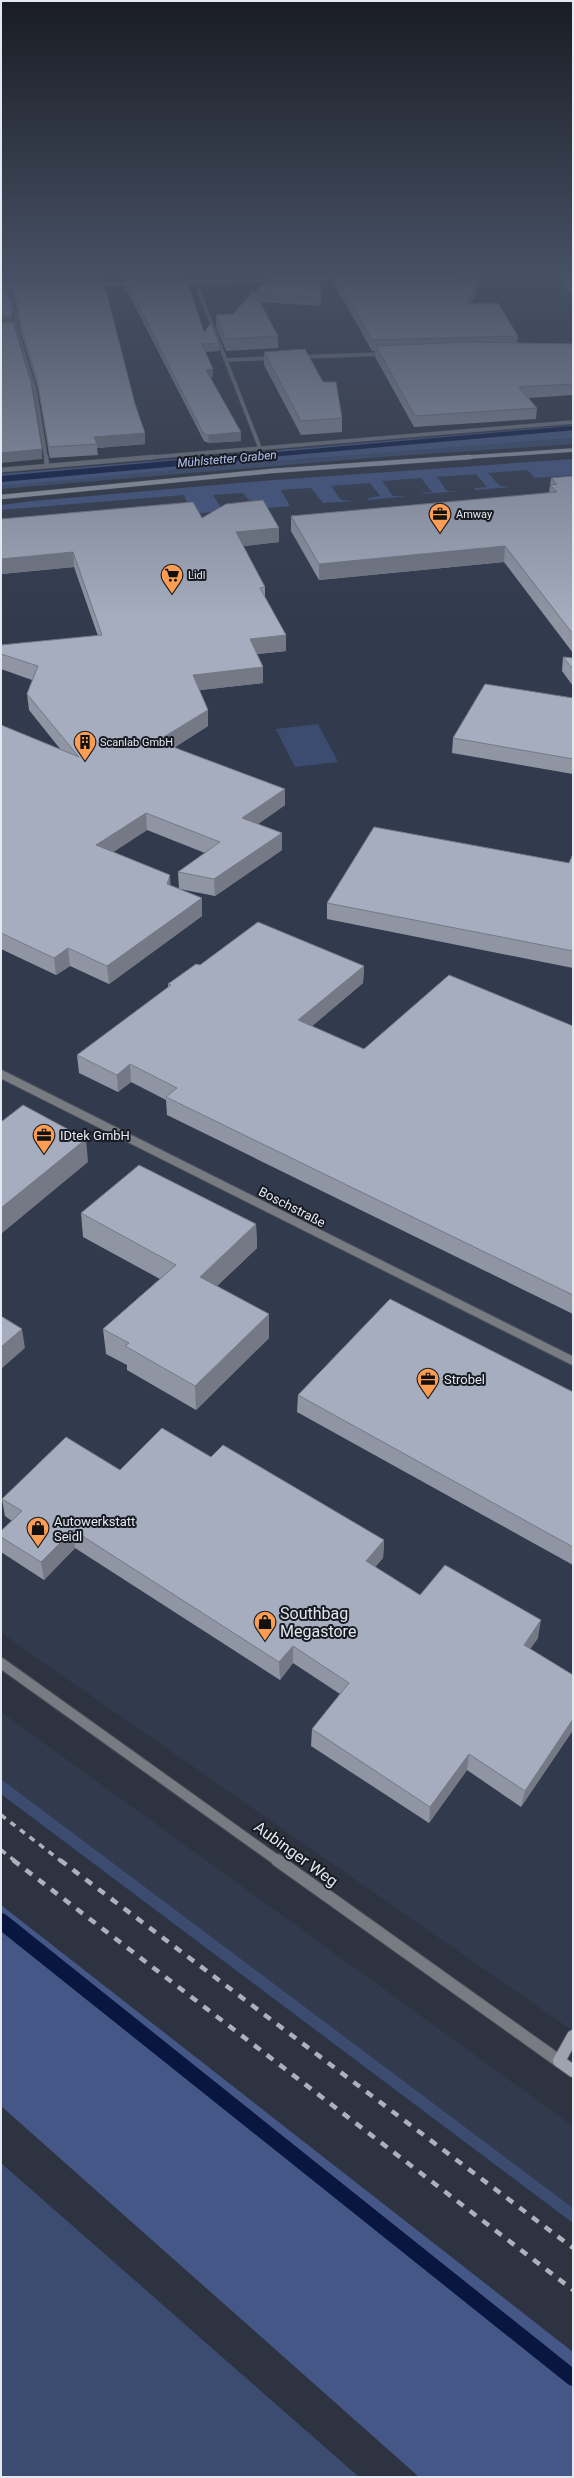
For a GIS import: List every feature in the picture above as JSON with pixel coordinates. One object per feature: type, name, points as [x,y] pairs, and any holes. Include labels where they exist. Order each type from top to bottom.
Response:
[{"type":"street","points":[[35,389],[47,466]]},
{"type":"street","points":[[236,389],[260,448]]},
{"type":"street","points":[[1,470],[573,422]]},
{"type":"street","points":[[1,497],[271,471],[573,450]]},
{"type":"street","name":"Boschstraße","points":[[1,1074],[573,1361]]},
{"type":"street","name":"Aubinger Weg","points":[[1,1663],[573,2071]]},
{"type":"street","points":[[559,2061],[573,2036]]},
{"type":"shaded area","points":[[573,425],[573,438],[250,463],[1,486],[1,474]]},
{"type":"shaded area","points":[[573,438],[573,444],[382,457],[1,489],[1,486],[16,484],[250,463]]},
{"type":"shaded area","points":[[573,459],[573,475],[535,478],[527,470],[488,473],[500,486],[511,487],[476,490],[474,488],[487,487],[476,474],[437,477],[447,491],[459,491],[424,494],[422,493],[432,492],[421,478],[382,481],[393,496],[407,496],[369,500],[368,498],[380,496],[370,483],[331,486],[341,500],[355,501],[323,503],[311,488],[281,490],[290,506],[256,509],[243,493],[213,495],[223,511],[192,514],[184,495],[1,510],[1,505],[33,501],[274,480]]},
{"type":"shaded area","points":[[527,470],[535,478],[573,475],[573,2031],[1,1633],[1,510],[184,495],[222,511],[213,495],[243,493],[290,506],[281,490],[311,488],[323,503],[355,501],[341,501],[330,486],[370,483],[380,496],[368,498],[393,496],[381,481],[421,478],[432,492],[423,494],[458,490],[447,491],[437,477],[476,474],[487,487],[475,489],[510,485],[500,486],[488,473]]},
{"type":"shaded area","points":[[318,724],[338,762],[295,767],[276,729]]},
{"type":"shaded area","points":[[1,1712],[573,2126],[573,2208],[1,1779]]},
{"type":"shaded area","points":[[1,1779],[573,2208],[573,2223],[1,1794]]},
{"type":"shaded area","points":[[1,1905],[573,2352],[573,2477],[419,2477],[1,2106]]},
{"type":"shaded area","points":[[1,2163],[359,2477],[1,2477]]},
{"type":"building","points":[[1,389],[32,389],[42,449],[1,453]]},
{"type":"building","points":[[38,389],[131,389],[145,433],[94,437],[97,444],[49,447]]},
{"type":"building","points":[[181,389],[217,389],[241,432],[208,435],[203,433]]},
{"type":"building","points":[[284,389],[337,389],[342,418],[301,421]]},
{"type":"building","points":[[400,389],[520,389],[537,408],[415,416]]},
{"type":"building","points":[[573,476],[573,634],[505,546],[319,564],[291,516],[557,492],[550,485],[557,484],[551,478]]},
{"type":"building","points":[[263,500],[279,528],[236,532],[265,587],[260,588],[286,635],[250,639],[263,667],[193,675],[208,710],[157,741],[285,789],[242,818],[282,833],[214,879],[178,872],[220,842],[146,813],[96,845],[170,875],[167,884],[202,898],[107,966],[68,948],[54,958],[1,933],[1,725],[79,757],[27,694],[38,666],[1,654],[1,645],[102,635],[73,552],[1,559],[1,519],[193,502],[202,518],[226,504]]},
{"type":"building","points":[[563,657],[573,658],[573,669]]},
{"type":"building","points":[[485,684],[573,698],[573,759],[453,738]]},
{"type":"building","points":[[374,827],[569,863],[573,854],[573,951],[327,903]]},
{"type":"building","points":[[258,922],[364,966],[298,1020],[364,1049],[449,975],[573,1026],[573,1295],[166,1097],[177,1088],[130,1064],[117,1075],[77,1055],[171,985],[168,984],[196,964],[200,965]]},
{"type":"building","points":[[23,1105],[86,1139],[1,1208],[1,1122]]},
{"type":"building","points":[[139,1165],[256,1224],[200,1277],[269,1314],[195,1386],[125,1346],[129,1343],[103,1329],[176,1265],[81,1213]]},
{"type":"building","points":[[390,1299],[573,1392],[573,1547],[298,1395]]},
{"type":"building","points":[[1,1316],[22,1329],[1,1347]]},
{"type":"building","points":[[162,1428],[211,1457],[223,1445],[384,1540],[366,1561],[420,1595],[445,1565],[541,1620],[524,1645],[573,1675],[573,1719],[525,1791],[469,1754],[430,1807],[312,1729],[349,1683],[293,1646],[279,1662],[73,1530],[41,1562],[1,1537],[1,1531],[22,1511],[2,1499],[66,1437],[120,1470]]},
{"type":"waterway","name":"Mühlstetter Graben","points":[[234,458],[573,428]]},
{"type":"waterway","name":"Mühlstetter Graben","points":[[1,479],[246,457]]},
{"type":"waterway","points":[[1,1921],[573,2378]]},
{"type":"railway","points":[[1,1815],[61,1861]]},
{"type":"railway","points":[[1,1850],[15,1861]]},
{"type":"railway","points":[[13,1860],[573,2290]]},
{"type":"railway","points":[[60,1860],[573,2248]]},
{"type":"place","name":"Amway","points":[[440,534]]},
{"type":"place","name":"Lidl","points":[[172,594]]},
{"type":"place","name":"Scanlab GmbH","points":[[85,762]]},
{"type":"place","name":"IDtek GmbH","points":[[44,1154]]},
{"type":"place","name":"Strobel","points":[[428,1398]]},
{"type":"place","name":"Autowerkstatt Seidl","points":[[38,1548]]},
{"type":"place","name":"Southbag Megastore","points":[[265,1642]]}]
